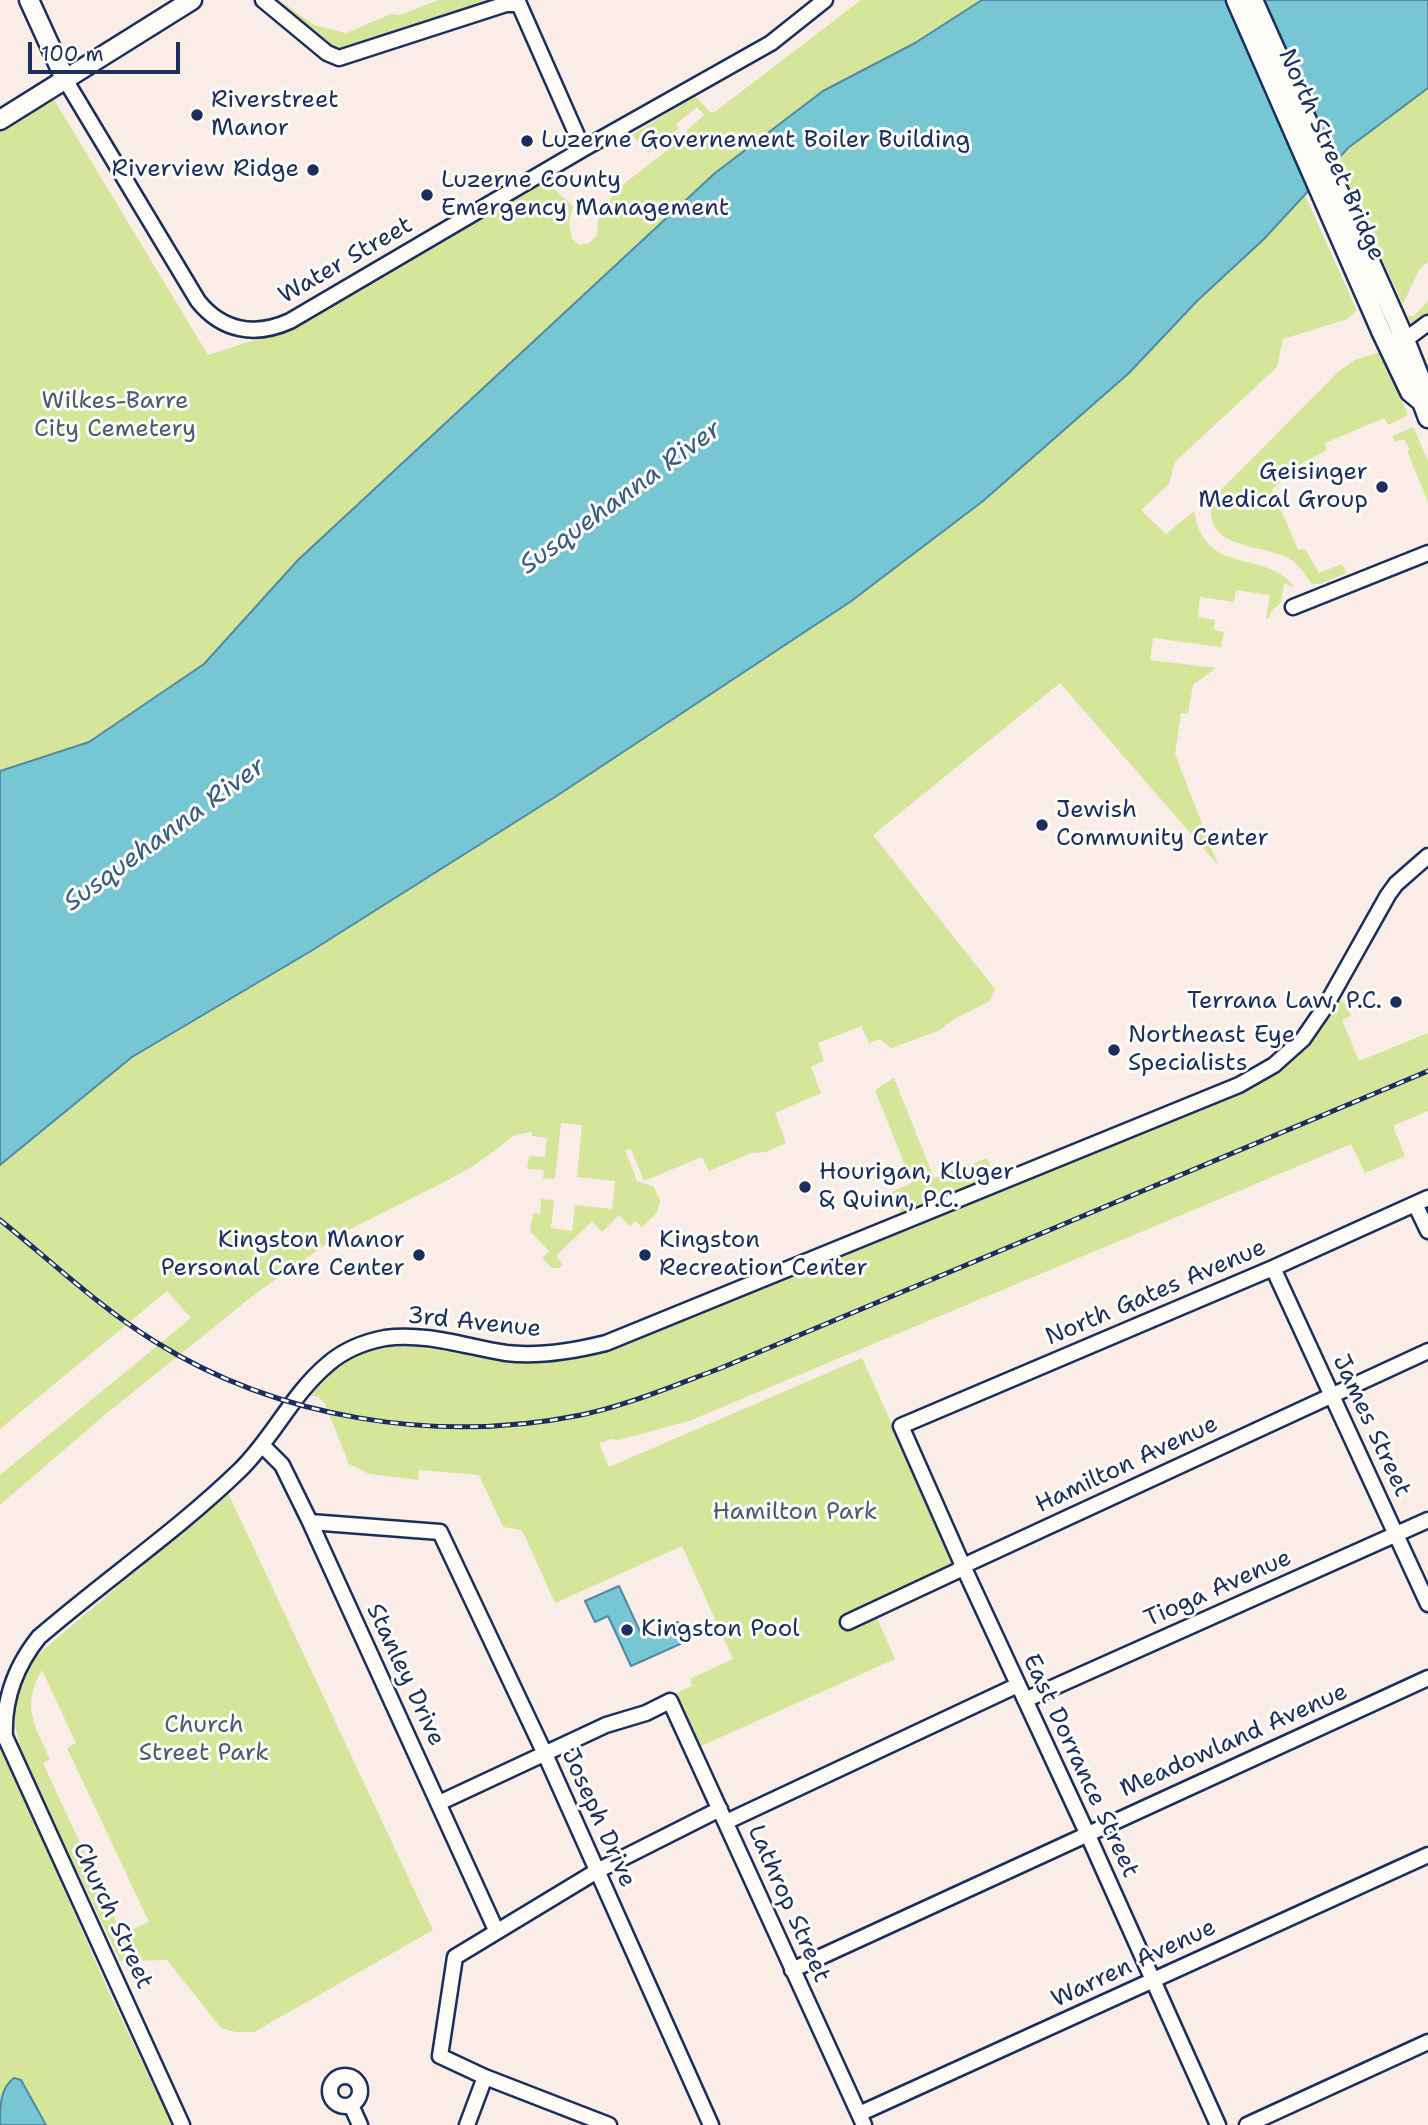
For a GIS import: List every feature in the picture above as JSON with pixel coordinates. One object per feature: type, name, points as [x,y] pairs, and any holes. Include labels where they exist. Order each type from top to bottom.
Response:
[{"type":"main road","points":[[29,0],[66,80]]},
{"type":"main road","points":[[0,120],[192,0]]},
{"type":"main road","name":"North Street Bridge","points":[[1236,0],[1389,327]]},
{"type":"main road","name":"North Street Bridge","points":[[1253,0],[1389,327]]},
{"type":"main road","points":[[1389,327],[1405,340],[1424,387],[1425,410]]},
{"type":"main road","points":[[1389,327],[1410,392],[1425,410]]},
{"type":"street","points":[[263,0],[327,53],[339,58],[506,4],[520,4],[583,149]]},
{"type":"street","name":"Water Street","points":[[66,80],[205,310],[218,320],[245,330],[268,330],[290,321],[583,149],[771,43],[825,0]]},
{"type":"street","points":[[1405,340],[1428,323]]},
{"type":"street","points":[[1293,607],[1428,552]]},
{"type":"street","name":"3rd Avenue","points":[[3,1732],[11,1685],[22,1660],[39,1637],[217,1490],[262,1445],[318,1374],[340,1355],[355,1347],[385,1338],[424,1338],[524,1354],[564,1352],[606,1343],[1239,1085],[1274,1065],[1303,1039],[1325,1007],[1388,895],[1396,884],[1428,856]]},
{"type":"street","points":[[1422,1201],[1428,1231]]},
{"type":"street","name":"North Gates Avenue","points":[[901,1426],[1273,1268],[1422,1201]]},
{"type":"street","name":"James Street","points":[[1273,1268],[1428,1604]]},
{"type":"street","name":"Hamilton Avenue","points":[[848,1622],[1428,1351]]},
{"type":"street","name":"East Dorrance Street","points":[[901,1426],[1218,2125]]},
{"type":"street","name":"Stanley Drive","points":[[262,1445],[282,1465],[310,1522],[496,1930]]},
{"type":"street","name":"Tioga Avenue","points":[[1026,1700],[1428,1520]]},
{"type":"street","name":"Joseph Drive","points":[[310,1522],[440,1532],[545,1754],[711,2125]]},
{"type":"street","name":"Meadowland Avenue","points":[[793,1970],[1428,1678]]},
{"type":"street","points":[[609,2125],[485,2077],[440,2056],[455,1957],[597,1871],[1018,1685]]},
{"type":"street","name":"Lathrop Street","points":[[545,1754],[606,1725],[646,1713],[670,1701],[861,2120]]},
{"type":"street","name":"Church Street","points":[[3,1732],[182,2125]]},
{"type":"street","points":[[439,1802],[545,1754]]},
{"type":"street","name":"Warren Avenue","points":[[861,2120],[1152,1981],[1428,1855]]},
{"type":"street","points":[[1247,2125],[1428,2042]]},
{"type":"street","points":[[467,2125],[485,2077]]},
{"type":"street","points":[[351,2105],[360,2125]]},
{"type":"green space","points":[[279,0],[314,25],[346,33],[391,14],[400,15],[439,0],[500,0],[338,52]]},
{"type":"green space","name":"Wilkes-Barre City Cemetery","points":[[861,0],[982,0],[915,43],[823,91],[715,173],[298,560],[204,664],[89,742],[0,771],[0,131],[53,98],[208,355],[273,334],[540,183],[547,183],[573,206],[569,222],[572,239],[580,245],[589,243],[597,235],[598,220],[616,190],[688,134],[686,131],[704,115],[697,107],[676,124],[679,128],[649,153],[632,135],[695,96],[711,113],[716,111]]},
{"type":"green space","points":[[1428,88],[1428,262],[1420,268],[1403,304],[1408,316],[1414,316],[1428,301],[1428,316],[1411,323],[1337,160],[1348,148]]},
{"type":"green space","points":[[1305,195],[1357,311],[1347,319],[1283,339],[1277,367],[1175,462],[1169,484],[1141,510],[1166,534],[1194,511],[1201,532],[1211,546],[1224,555],[1269,568],[1283,576],[1295,588],[1284,583],[1281,603],[1272,610],[1268,619],[1270,595],[1236,590],[1234,602],[1200,597],[1198,617],[1215,620],[1214,630],[1224,632],[1221,647],[1153,638],[1150,660],[1216,668],[1193,685],[1188,714],[1181,713],[1175,754],[1218,865],[1060,683],[873,835],[995,989],[990,1001],[956,1018],[938,1031],[891,1048],[880,1039],[869,1043],[861,1026],[818,1043],[824,1061],[811,1067],[821,1093],[775,1113],[786,1143],[766,1152],[751,1153],[709,1171],[702,1157],[644,1181],[631,1149],[625,1150],[637,1181],[654,1187],[660,1201],[657,1212],[642,1227],[635,1221],[630,1226],[619,1215],[602,1232],[592,1221],[556,1256],[563,1265],[559,1268],[552,1268],[542,1258],[549,1251],[530,1231],[533,1213],[540,1214],[541,1199],[554,1200],[551,1228],[572,1231],[575,1205],[612,1209],[615,1181],[577,1177],[582,1125],[561,1123],[555,1179],[543,1178],[544,1170],[527,1169],[529,1156],[545,1157],[547,1138],[532,1136],[532,1132],[515,1135],[475,1165],[344,1232],[255,1294],[101,1418],[0,1505],[0,1475],[191,1318],[167,1291],[0,1429],[0,1165],[132,1057],[311,951],[555,797],[850,602],[983,501],[1129,373],[1197,301],[1264,239]]},
{"type":"green space","points":[[1381,352],[1408,415],[1388,425],[1384,418],[1325,443],[1327,450],[1304,462],[1272,489],[1298,550],[1305,549],[1319,573],[1342,564],[1346,573],[1320,584],[1312,584],[1300,567],[1290,559],[1225,537],[1216,528],[1211,516],[1212,499],[1339,371],[1357,359]]},
{"type":"green space","points":[[1413,427],[1428,461],[1428,502],[1404,439],[1395,442],[1392,436]]},
{"type":"green space","name":"Hamilton Park","points":[[1340,1001],[1346,1003],[1351,1016],[1342,1020],[1359,1061],[1428,1033],[1428,1111],[1393,1126],[1405,1156],[1365,1173],[1351,1144],[689,1421],[599,1443],[609,1467],[862,1358],[955,1564],[870,1603],[895,1659],[701,1746],[676,1693],[692,1686],[690,1679],[733,1659],[682,1546],[555,1603],[522,1530],[503,1527],[479,1475],[419,1470],[418,1480],[369,1474],[349,1464],[325,1404],[318,1397],[309,1395],[334,1371],[358,1356],[381,1348],[404,1346],[481,1358],[539,1362],[592,1355],[618,1348],[1247,1089],[1275,1072],[1298,1053]]},
{"type":"green space","points":[[894,1078],[934,1178],[987,1158],[993,1172],[991,1177],[903,1214],[900,1212],[891,1192],[912,1183],[875,1090]]},
{"type":"green space","name":"Church Street Park","points":[[228,1493],[433,1930],[254,2032],[236,2032],[221,2028],[167,1960],[120,1961],[21,1753],[15,1725],[17,1693],[36,1656]],"holes":[[[42,1670],[76,1743],[67,1748],[149,1922],[122,1934],[43,1763],[50,1759],[35,1725],[31,1705]]]},
{"type":"green space","points":[[0,1743],[108,1990],[172,2125],[0,2125]]},
{"type":"water","name":"Susquehanna River","points":[[982,0],[1428,0],[1428,88],[1348,148],[1264,239],[1197,301],[1129,373],[983,501],[850,602],[555,797],[311,951],[132,1057],[0,1165],[0,771],[89,742],[204,664],[298,560],[715,173],[823,91],[915,43]]},
{"type":"water","name":"Kingston Pool","points":[[619,1586],[643,1638],[678,1622],[687,1641],[631,1666],[608,1616],[595,1622],[585,1601]]},
{"type":"water","points":[[14,2078],[21,2080],[46,2125],[0,2125],[3,2092]]},
{"type":"railway","points":[[0,1220],[134,1328],[202,1368],[253,1390],[360,1418],[415,1425],[471,1427],[526,1423],[581,1415],[617,1406],[721,1368],[1428,1071]]},
{"type":"place","name":"Riverstreet Manor","points":[[197,115]]},
{"type":"place","name":"Luzerne Governement Boiler Building","points":[[527,141]]},
{"type":"place","name":"Riverview Ridge","points":[[313,170]]},
{"type":"place","name":"Luzerne County Emergency Management","points":[[427,195]]},
{"type":"place","name":"Geisinger Medical Group","points":[[1382,487]]},
{"type":"place","name":"Jewish Community Center","points":[[1042,825]]},
{"type":"place","name":"Terrana Law, P.C.","points":[[1396,1002]]},
{"type":"place","name":"Northeast Eye Specialists","points":[[1114,1050]]},
{"type":"place","name":"Hourigan, Kluger & Quinn, P.C.","points":[[805,1187]]},
{"type":"place","name":"Kingston Manor Personal Care Center","points":[[419,1255]]},
{"type":"place","name":"Kingston Recreation Center","points":[[645,1255]]},
{"type":"place","name":"Kingston Pool","points":[[627,1630]]}]
